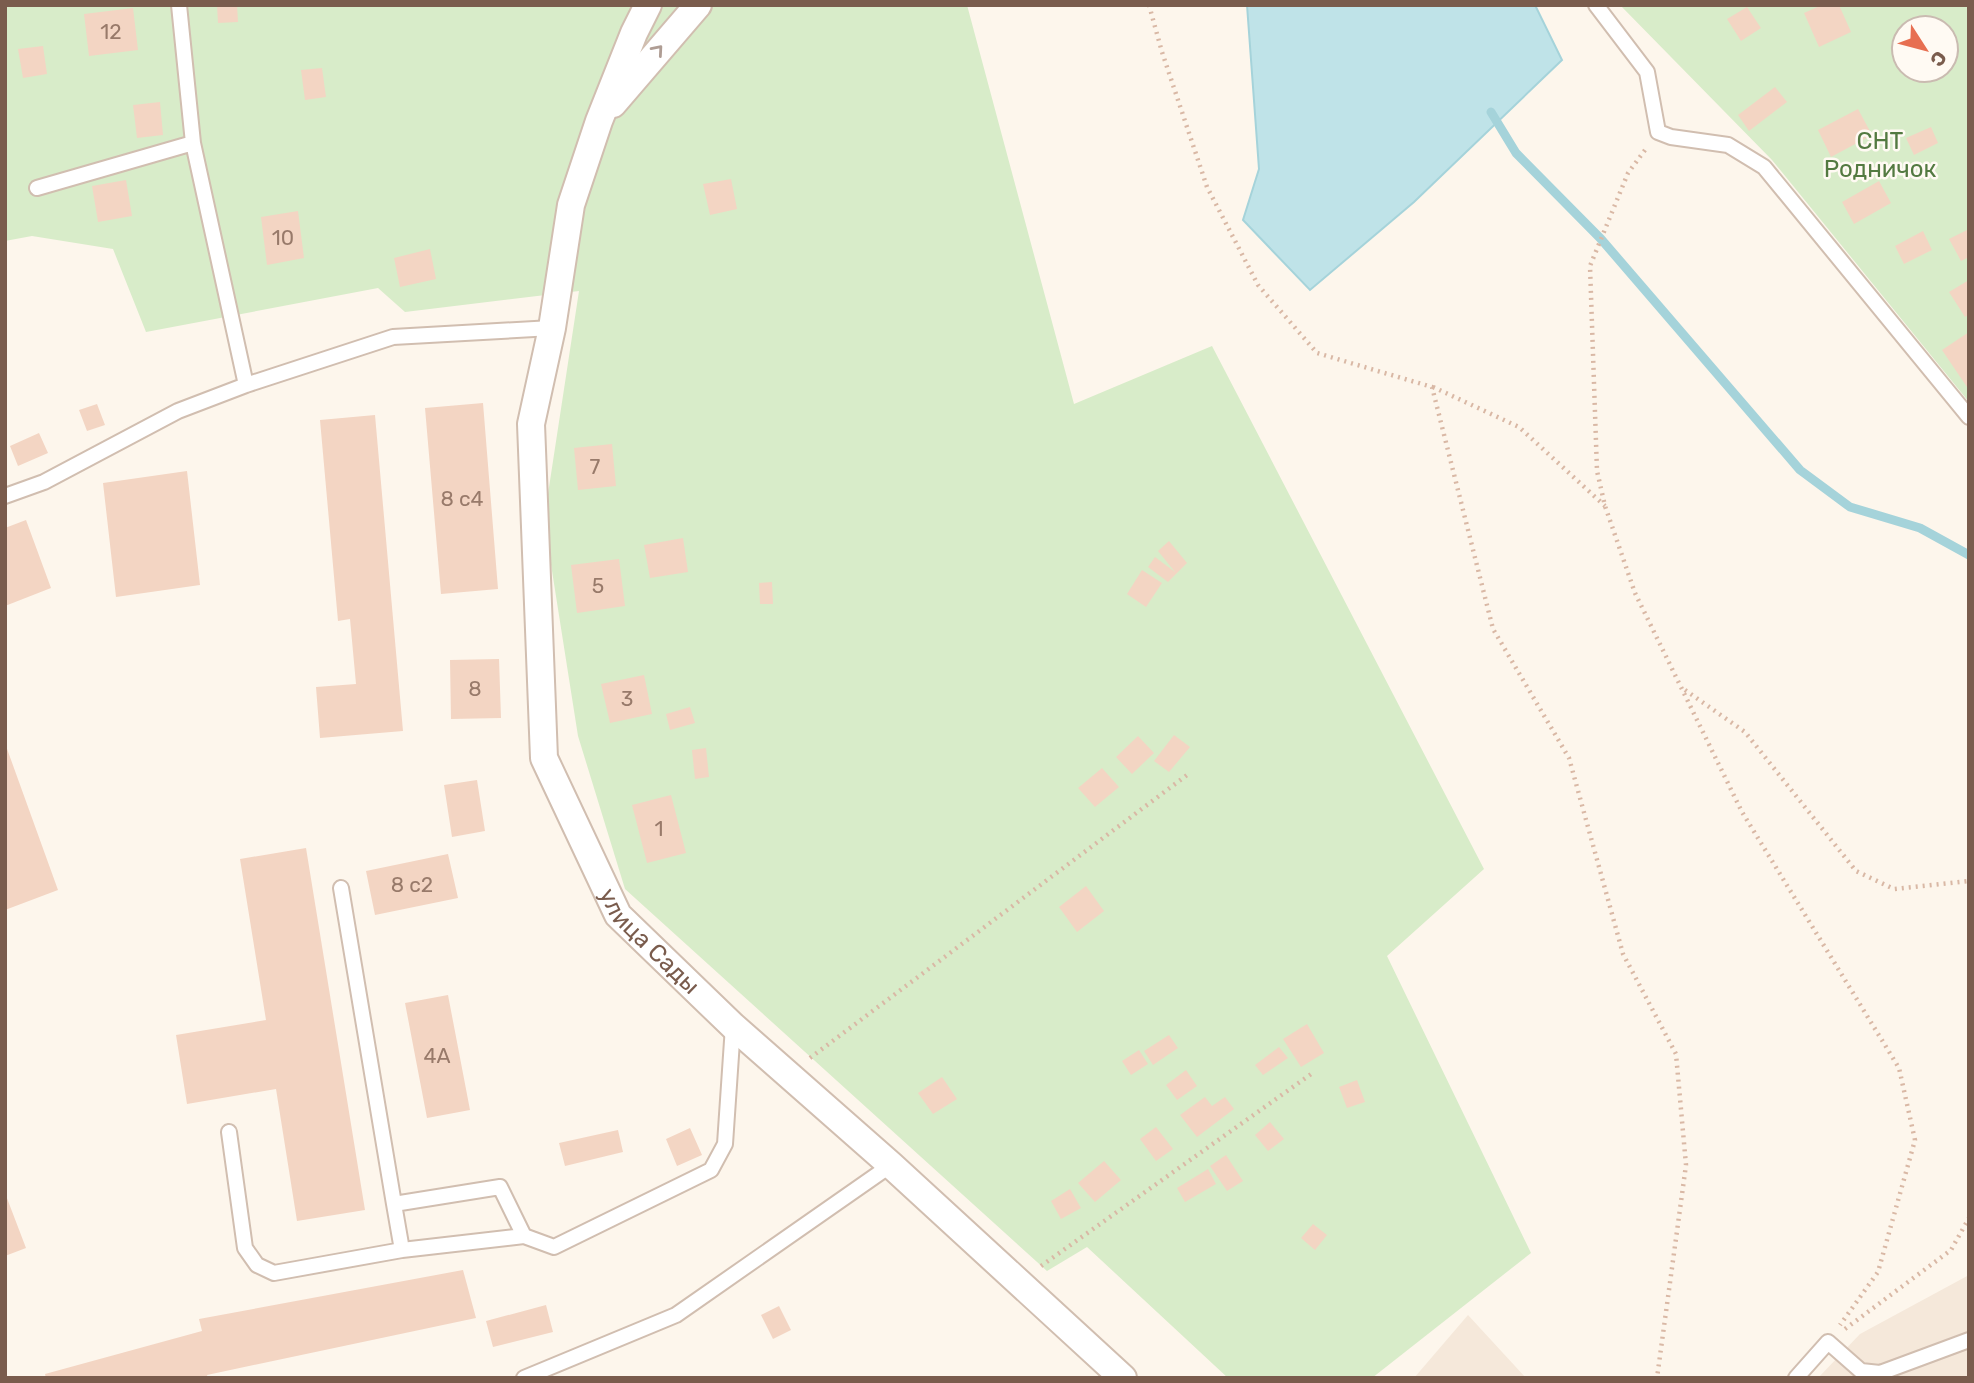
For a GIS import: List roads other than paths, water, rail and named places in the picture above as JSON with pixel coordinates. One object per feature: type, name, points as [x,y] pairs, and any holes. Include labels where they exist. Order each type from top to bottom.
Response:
[{"type":"street","name":"улица Сады","points":[[648,5],[598,121],[571,205],[552,328],[531,424],[544,758],[618,915],[733,1026],[891,1165],[1112,1374]]},
{"type":"street","points":[[598,121],[698,5]]},
{"type":"lane","points":[[178,5],[193,143],[246,385]]},
{"type":"lane","points":[[1596,5],[1647,72],[1658,132],[1671,137],[1728,145],[1763,167],[1969,417]]},
{"type":"lane","points":[[37,188],[193,143]]},
{"type":"lane","points":[[5,496],[44,482],[178,411],[246,385],[393,337],[552,328]]},
{"type":"lane","points":[[341,888],[402,1250]]},
{"type":"lane","points":[[229,1132],[245,1248],[257,1265],[274,1273],[402,1250],[524,1236],[554,1247],[711,1170],[725,1144],[733,1026]]},
{"type":"lane","points":[[524,1378],[676,1315],[891,1165]]},
{"type":"lane","points":[[394,1204],[500,1186],[524,1236]]},
{"type":"lane","points":[[1796,1378],[1828,1342],[1861,1371],[1880,1373],[1969,1340]]},
{"type":"water","points":[[1247,5],[1535,5],[1562,60],[1414,202],[1310,290],[1243,220],[1259,169]]},
{"type":"waterway","points":[[1491,112],[1516,153],[1601,239],[1800,470],[1850,507],[1920,528],[1969,555]]},
{"type":"park label","name":"СНТ Родничок","points":[[1880,155]]}]
